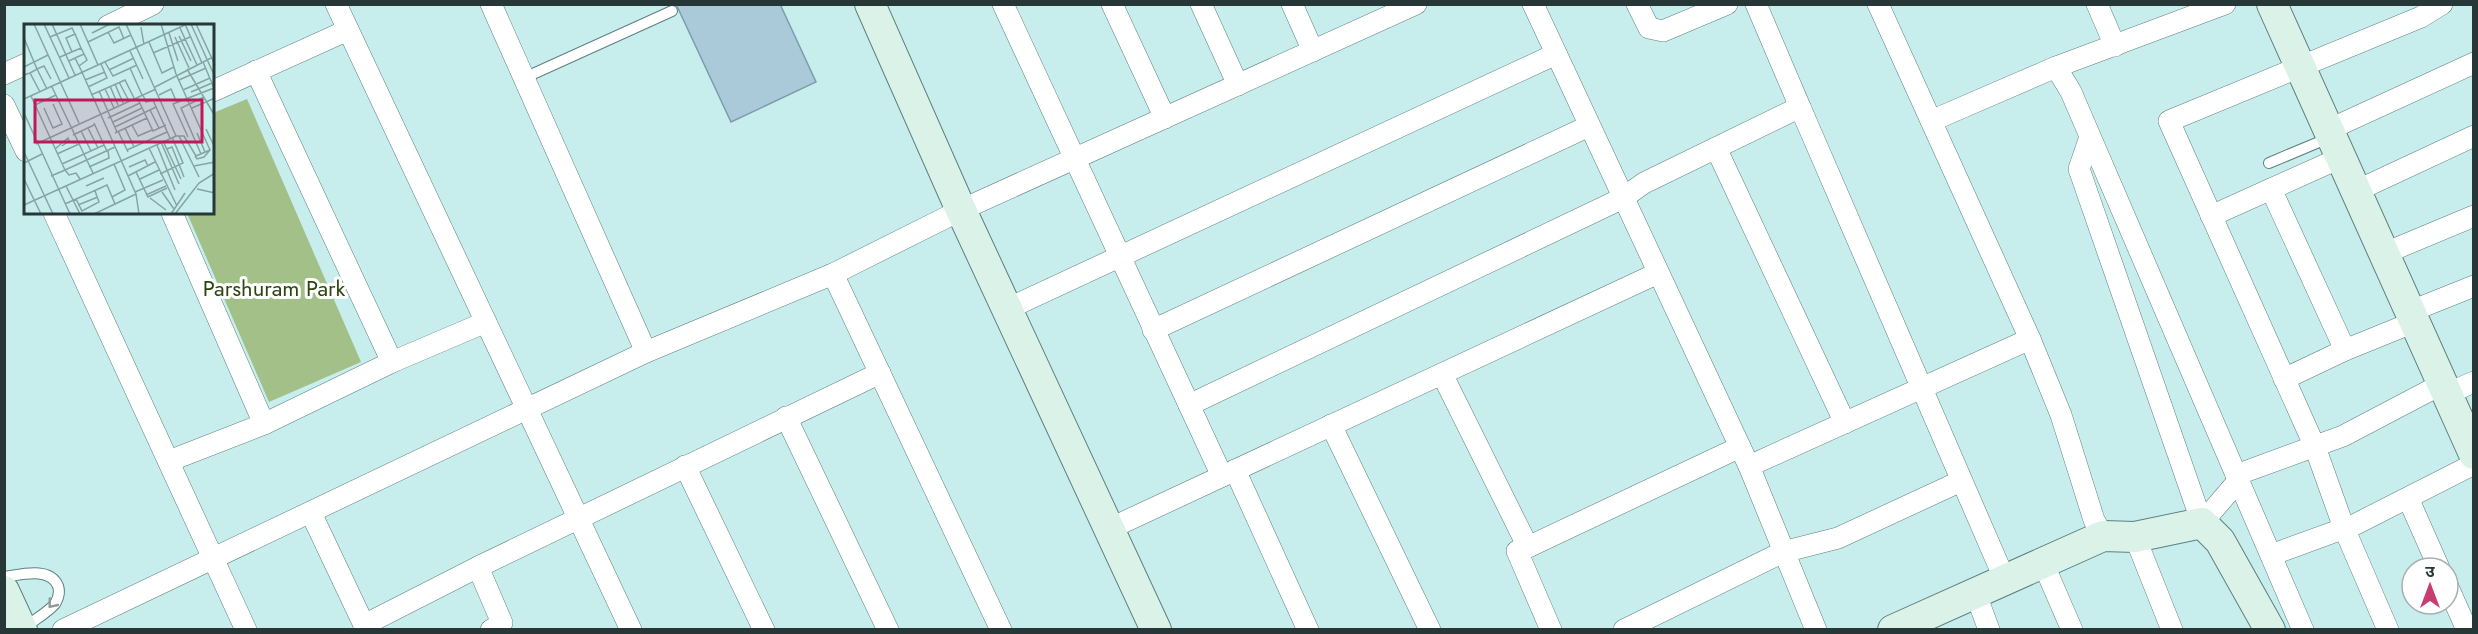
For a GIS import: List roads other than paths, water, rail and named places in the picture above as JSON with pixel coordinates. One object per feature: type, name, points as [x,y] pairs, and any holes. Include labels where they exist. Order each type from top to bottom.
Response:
[{"type":"street","points":[[112,24],[153,4]]},
{"type":"street","points":[[336,4],[631,630]]},
{"type":"street","points":[[491,4],[646,352]]},
{"type":"street","points":[[870,4],[961,210],[1156,630]]},
{"type":"street","points":[[1003,4],[1189,405],[1228,473],[1308,630]]},
{"type":"street","points":[[1112,4],[1165,118]]},
{"type":"street","points":[[1202,4],[1238,85]]},
{"type":"street","points":[[1292,4],[1313,51]]},
{"type":"street","points":[[63,630],[214,560],[646,352],[833,274],[961,210],[1313,51],[1387,10],[1416,4]]},
{"type":"street","points":[[1533,4],[1749,466],[1816,630]]},
{"type":"street","points":[[1636,4],[1649,28],[1663,31],[1726,4]]},
{"type":"street","points":[[1756,4],[2004,578]]},
{"type":"street","points":[[1878,4],[2030,339],[2084,479],[2094,520],[2103,536]]},
{"type":"street","points":[[2097,4],[2115,46]]},
{"type":"street","points":[[1931,121],[2056,67],[2225,4]]},
{"type":"street","points":[[2272,4],[2474,454]]},
{"type":"street","points":[[2388,630],[2344,528],[2315,447],[2169,121],[2421,17],[2442,4]]},
{"type":"street","points":[[214,91],[348,30]]},
{"type":"street","points":[[1007,309],[1556,54]]},
{"type":"street","points":[[2211,216],[2271,189],[2333,142],[2474,63]]},
{"type":"street","points":[[4,74],[24,65]]},
{"type":"street","points":[[2056,67],[2090,137],[2303,630]]},
{"type":"street","points":[[256,71],[392,362]]},
{"type":"street","points":[[4,105],[24,147]]},
{"type":"street","points":[[1189,405],[1623,198],[1644,183],[1800,107]]},
{"type":"street","points":[[1153,330],[1589,126]]},
{"type":"street","points":[[2356,192],[2474,136]]},
{"type":"street","points":[[2090,137],[2079,169],[2202,523],[2220,541],[2270,630]]},
{"type":"street","points":[[1716,148],[1845,423]]},
{"type":"street","points":[[2271,189],[2345,350]]},
{"type":"street","points":[[54,214],[246,630]]},
{"type":"street","points":[[172,214],[264,424]]},
{"type":"street","points":[[2384,254],[2474,216]]},
{"type":"street","points":[[1109,529],[1658,273]]},
{"type":"street","points":[[833,274],[1001,630]]},
{"type":"street","points":[[2284,380],[2474,286]]},
{"type":"street","points":[[169,461],[264,424],[392,362],[486,322]]},
{"type":"street","points":[[1749,466],[2030,339]]},
{"type":"street","points":[[311,513],[365,627],[478,567],[880,373]]},
{"type":"street","points":[[1442,374],[1527,547]]},
{"type":"street","points":[[1904,627],[2004,578],[2103,536],[2135,537],[2202,523],[2237,478],[2343,436],[2444,389],[2474,382]]},
{"type":"street","points":[[786,417],[888,630]]},
{"type":"street","points":[[1331,425],[1430,630]]},
{"type":"street","points":[[1551,630],[1517,551],[1740,447]]},
{"type":"street","points":[[2271,555],[2344,528],[2474,464]]},
{"type":"street","points":[[685,466],[764,630]]},
{"type":"street","points":[[1624,630],[1783,552],[1838,538],[1961,481]]},
{"type":"street","points":[[2408,498],[2434,556]]},
{"type":"street","points":[[2135,537],[2172,630]]},
{"type":"street","points":[[2043,563],[2072,630]]},
{"type":"street","points":[[478,567],[500,627]]},
{"type":"street","points":[[4,591],[22,630]]},
{"type":"street","points":[[1975,592],[1989,630]]},
{"type":"street","points":[[2460,614],[2467,630]]},
{"type":"lane","points":[[524,78],[672,11]]},
{"type":"lane","points":[[2269,163],[2333,142]]},
{"type":"lane","points":[[4,577],[39,573],[54,579],[57,585],[58,598],[54,605],[22,630]]},
{"type":"park label","name":"Parshuram Park","points":[[274,288]]}]
